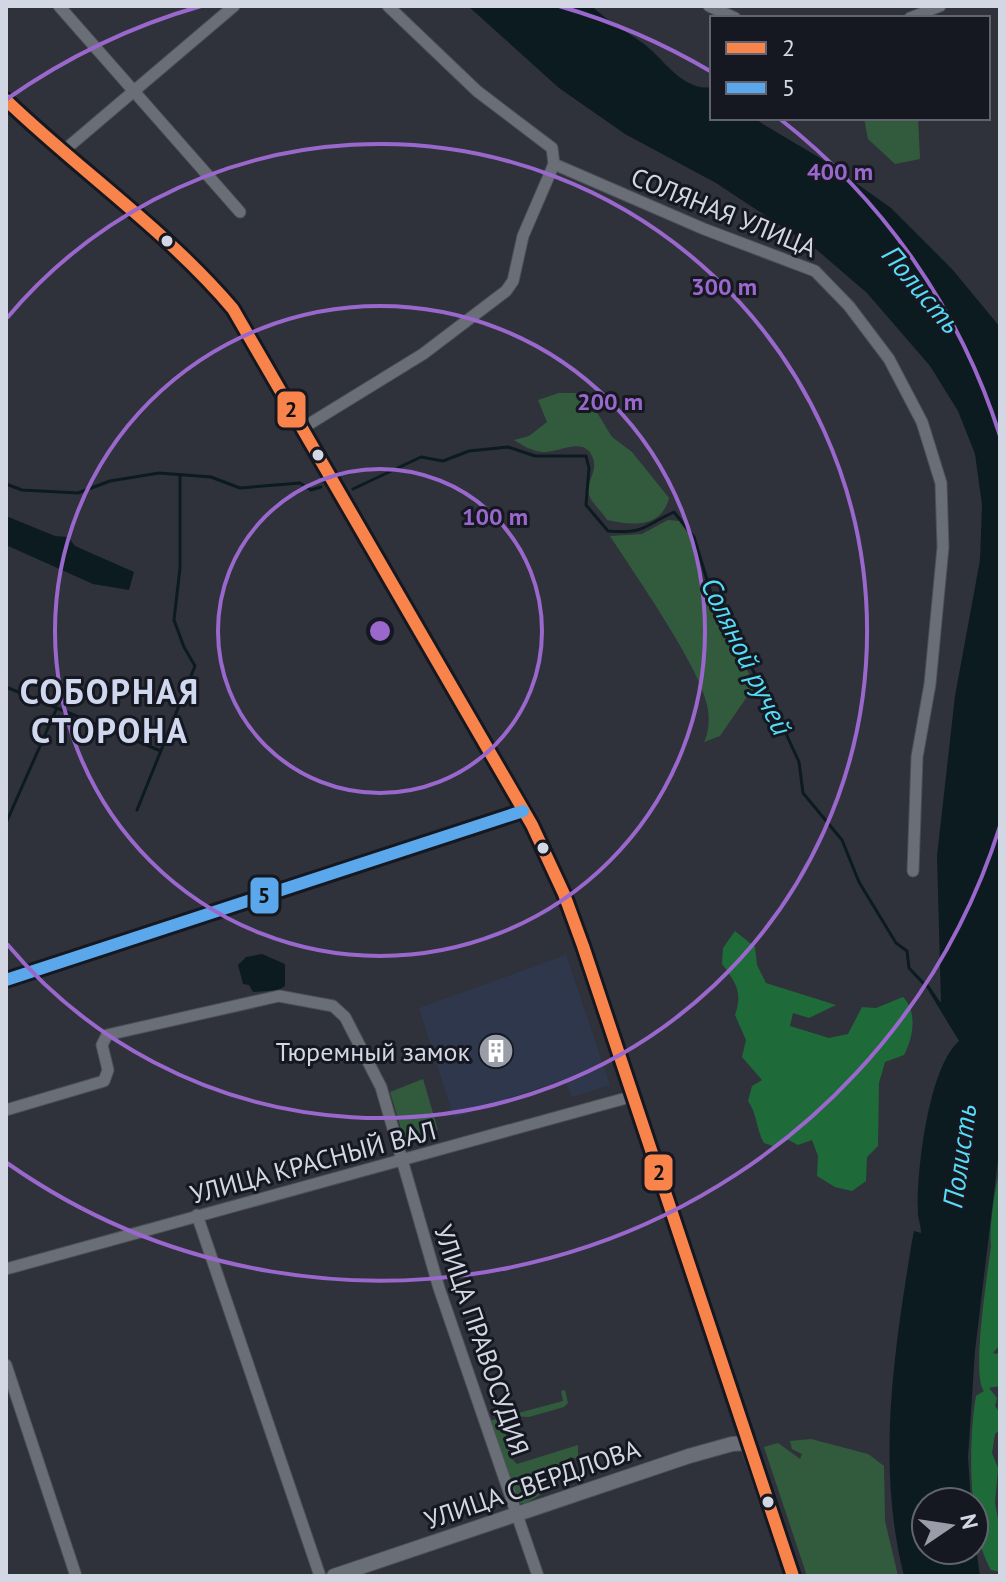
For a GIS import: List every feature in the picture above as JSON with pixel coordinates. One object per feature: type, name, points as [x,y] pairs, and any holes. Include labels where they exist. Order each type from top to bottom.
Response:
[{"type":"street","points":[[59,6],[240,212]]},
{"type":"street","points":[[61,153],[234,6]]},
{"type":"street","points":[[301,429],[423,354],[506,291],[513,281],[523,236],[554,164],[552,148],[477,91],[388,6]]},
{"type":"street","points":[[709,6],[731,16]]},
{"type":"street","points":[[915,16],[940,6]]},
{"type":"street","points":[[6,100],[61,153],[216,289],[233,309],[523,811],[564,894],[793,1576]]},
{"type":"street","name":"СОЛЯНАЯ УЛИЦА","points":[[554,164],[691,223],[815,271],[849,306],[889,359],[922,422],[941,483],[943,547],[930,684],[917,757],[913,871]]},
{"type":"street","points":[[6,980],[523,811]]},
{"type":"street","name":"УЛИЦА ПРАВОСУДИЯ","points":[[6,1110],[104,1081],[108,1070],[102,1045],[107,1035],[249,1001],[295,997],[333,1006],[353,1028],[381,1087],[439,1288],[538,1576]]},
{"type":"street","name":"УЛИЦА КРАСНЫЙ ВАЛ","points":[[6,1269],[197,1215],[401,1163],[630,1097]]},
{"type":"street","points":[[197,1215],[320,1576]]},
{"type":"street","points":[[6,1365],[76,1576]]},
{"type":"street","name":"УЛИЦА СВЕРДЛОВА","points":[[334,1576],[689,1456],[747,1443]]},
{"type":"shaded area","points":[[566,955],[610,1085],[572,1097],[564,1079],[454,1118],[419,1008]]},
{"type":"green space","points":[[864,120],[918,120],[920,159],[895,164],[868,139]]},
{"type":"green space","points":[[559,393],[585,393],[612,437],[632,452],[669,498],[659,515],[652,520],[635,523],[607,520],[589,495],[594,463],[589,451],[577,446],[539,451],[514,440],[529,436],[547,422],[538,400]]},
{"type":"green space","points":[[668,520],[679,521],[690,536],[698,573],[707,595],[755,685],[720,736],[704,742],[708,715],[702,688],[665,620],[610,536],[642,534]]},
{"type":"green space","points":[[735,931],[755,947],[757,965],[766,983],[836,1005],[809,1018],[793,1013],[790,1026],[829,1038],[848,1034],[862,1007],[876,1008],[903,997],[908,1003],[912,1017],[910,1041],[904,1055],[885,1062],[879,1083],[878,1146],[867,1157],[866,1181],[852,1191],[835,1187],[817,1176],[818,1156],[812,1140],[798,1145],[785,1138],[776,1147],[764,1143],[761,1138],[748,1101],[752,1086],[762,1080],[742,1057],[746,1040],[735,1015],[738,994],[722,964],[723,948]]},
{"type":"green space","points":[[423,1079],[438,1130],[404,1139],[390,1092]]},
{"type":"green space","points":[[1000,1169],[1000,1326],[999,1346],[993,1353],[1000,1354],[1000,1386],[989,1388],[997,1398],[995,1406],[1000,1413],[1000,1430],[995,1434],[992,1453],[998,1468],[995,1503],[1000,1530],[1000,1572],[991,1570],[989,1566],[990,1486],[972,1486],[971,1460],[976,1396],[984,1391],[980,1381],[980,1345]]},
{"type":"green space","points":[[565,1390],[568,1403],[564,1407],[529,1417],[511,1416],[503,1423],[512,1459],[517,1464],[578,1445],[578,1459],[570,1457],[550,1478],[556,1485],[527,1503],[517,1504],[489,1421],[563,1401],[561,1391]]},
{"type":"green space","points":[[811,1439],[868,1454],[884,1466],[885,1521],[898,1576],[807,1576],[764,1447],[778,1443],[800,1459],[802,1454],[792,1449],[790,1441]]},
{"type":"water","name":"Полисть","points":[[468,6],[592,6],[644,44],[674,73],[692,84],[710,87],[710,120],[756,120],[825,161],[891,208],[952,269],[1000,327],[1000,1143],[975,1351],[968,1457],[970,1486],[910,1486],[910,1566],[979,1566],[980,1576],[904,1576],[891,1492],[889,1450],[899,1325],[914,1231],[921,1233],[918,1197],[926,1123],[939,1074],[959,1041],[925,985],[926,981],[941,1003],[937,856],[955,696],[980,560],[982,505],[975,454],[958,411],[930,366],[867,293],[817,250],[716,183],[625,134],[559,88]]},
{"type":"water","points":[[6,516],[55,536],[68,537],[75,546],[134,572],[129,590],[93,584],[6,545]]},
{"type":"water","points":[[262,954],[285,964],[285,986],[279,990],[253,992],[249,985],[243,984],[238,965],[246,957]]},
{"type":"waterway","name":"Соляной ручей","points":[[353,489],[421,457],[443,461],[469,451],[508,447],[535,456],[586,456],[589,468],[586,505],[608,531],[644,528],[674,512],[694,537],[711,593],[728,613],[746,657],[783,727],[799,762],[803,793],[842,840],[859,882],[896,943],[907,951],[909,968],[925,985]]},
{"type":"waterway","name":"Соляной ручей","points":[[6,484],[22,490],[78,493],[110,481],[159,473],[211,477],[240,488],[300,483],[311,490],[321,487]]},
{"type":"waterway","points":[[137,810],[195,666],[174,620],[180,568],[180,476]]},
{"type":"waterway","points":[[6,687],[161,751]]},
{"type":"waterway","points":[[6,823],[56,710]]},
{"type":"transit line","name":"2","points":[[6,100],[152,227],[233,309],[532,825],[564,894],[583,946],[793,1576]]},
{"type":"transit line","name":"5","points":[[6,980],[523,811]]},
{"type":"place","name":"Тюремный замок","points":[[496,1051]]},
{"type":"district","name":"СОБОРНАЯ СТОРОНА","points":[[110,710]]}]
